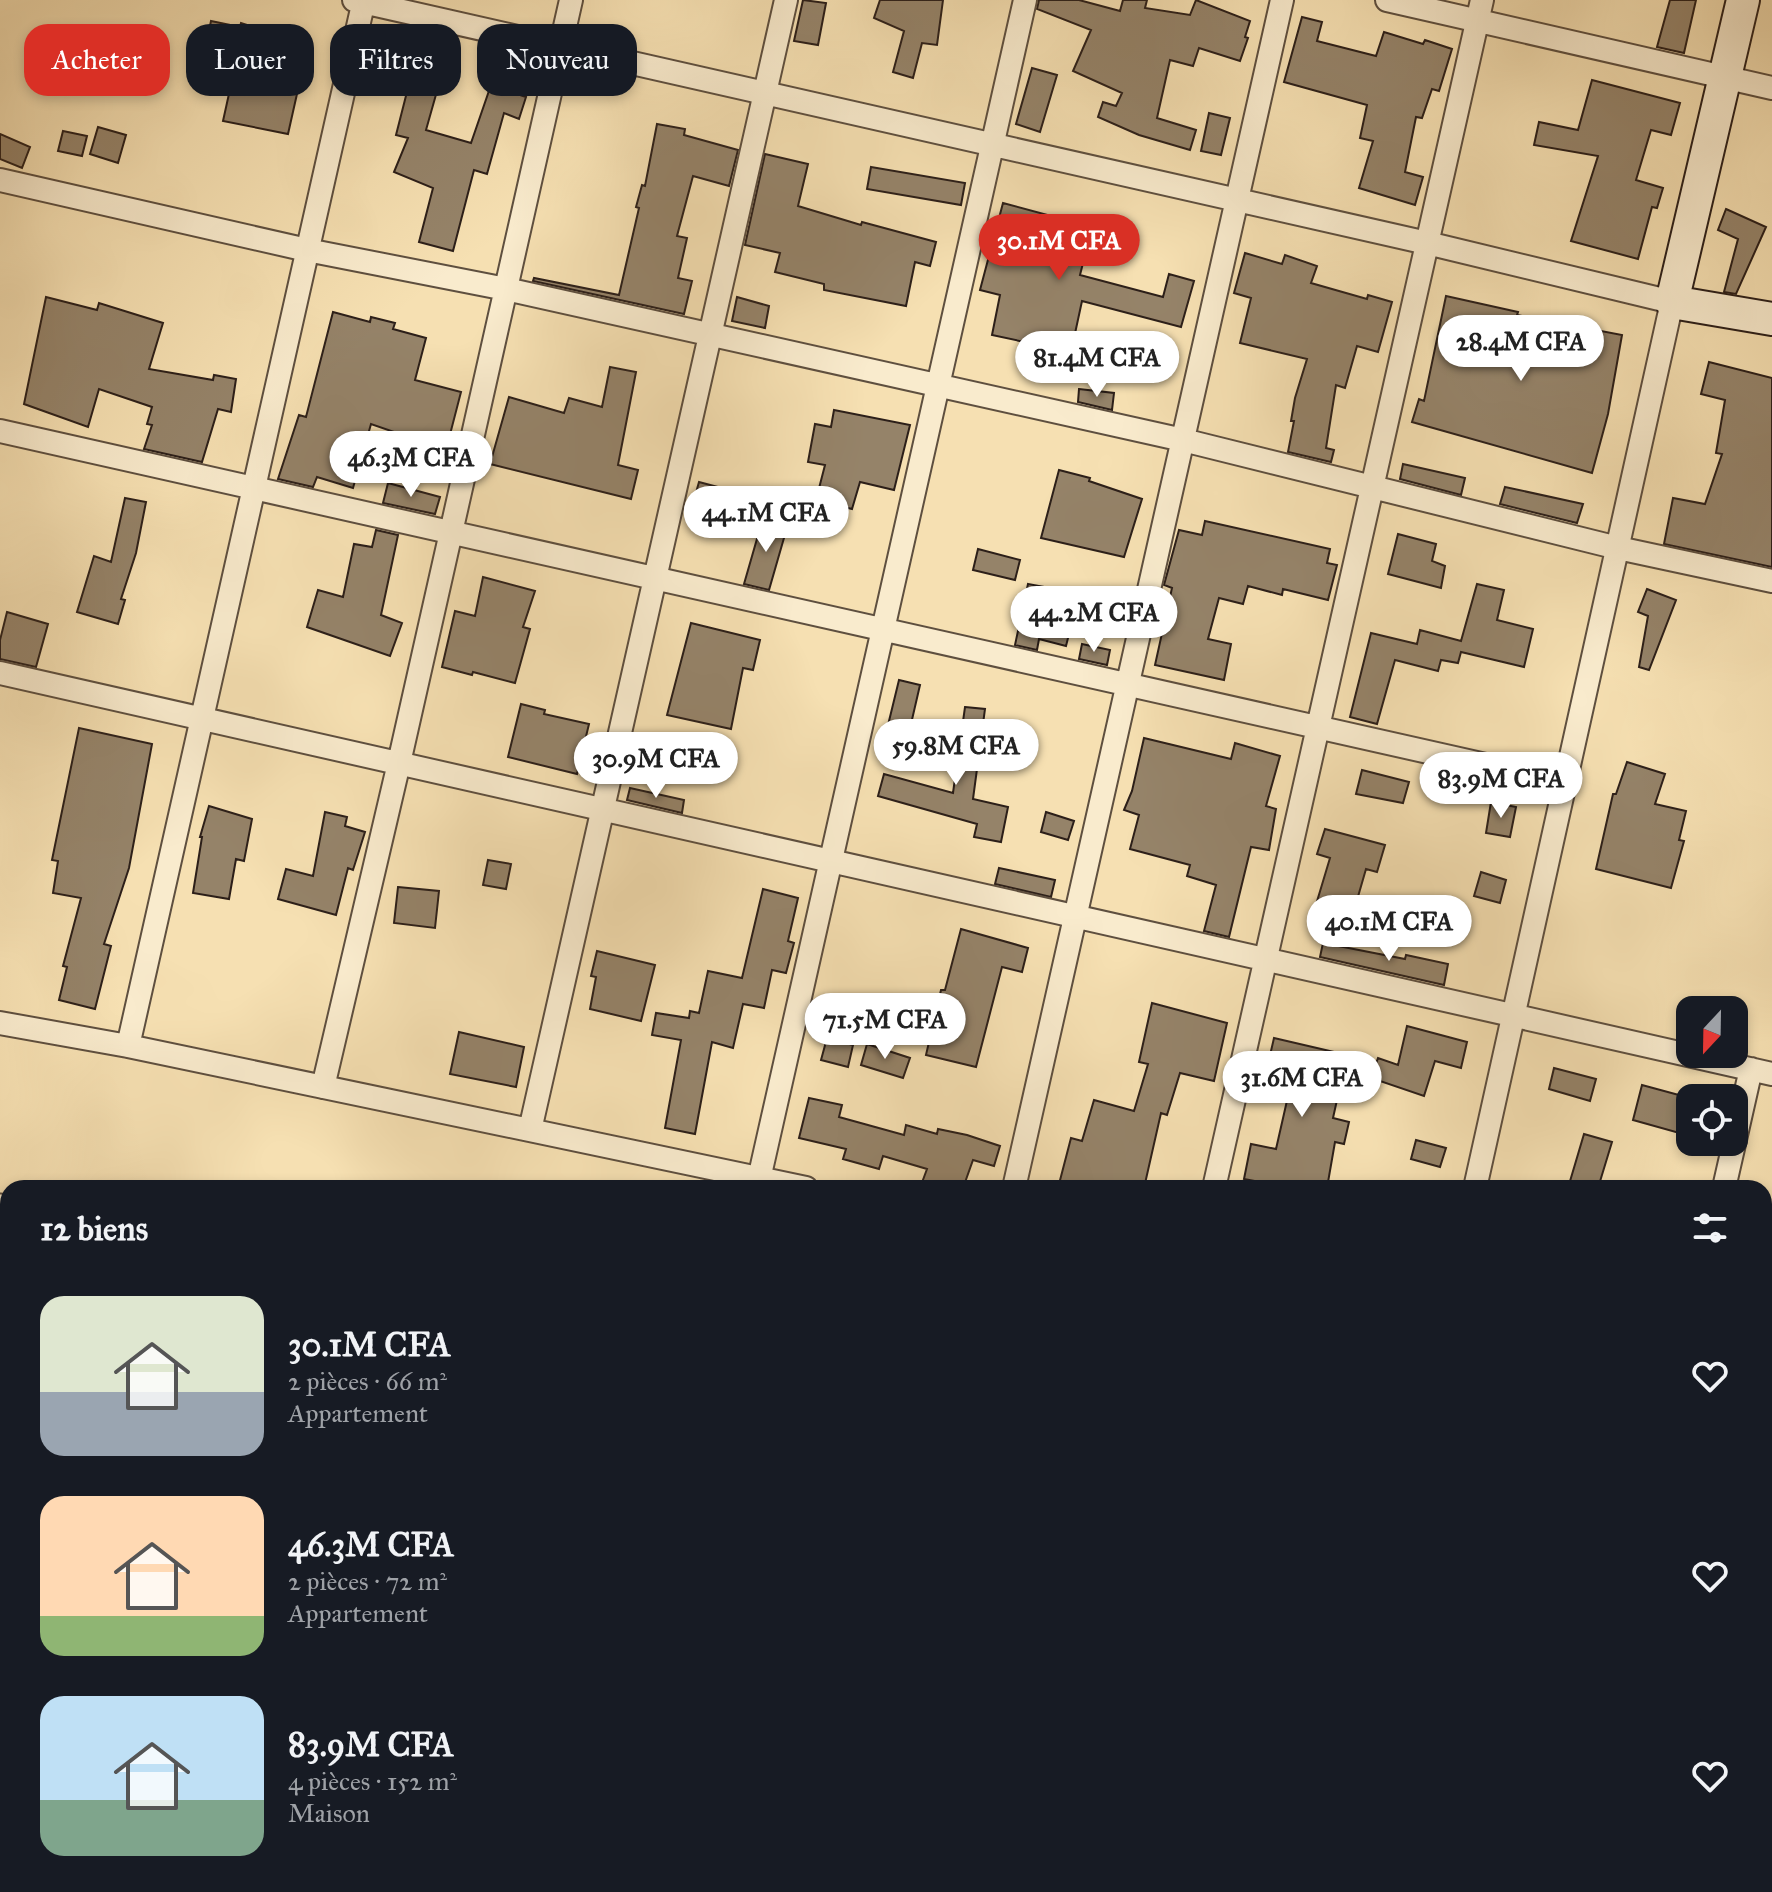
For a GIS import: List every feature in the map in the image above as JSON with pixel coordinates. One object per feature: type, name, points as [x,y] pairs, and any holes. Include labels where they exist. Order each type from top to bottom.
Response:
[{"type":"main road","points":[[1743,0],[1672,302],[1772,319]]},
{"type":"street","points":[[566,24],[571,0]]},
{"type":"street","points":[[530,1130],[786,0]]},
{"type":"street","points":[[759,1179],[1025,0]]},
{"type":"street","points":[[1016,1180],[1282,0]]},
{"type":"street","points":[[1387,0],[1480,10],[1772,88]]},
{"type":"street","points":[[128,1046],[360,1],[477,28]]},
{"type":"street","points":[[1216,1180],[1480,10]]},
{"type":"street","points":[[637,65],[1427,243],[1672,302],[1477,1180]]},
{"type":"street","points":[[323,1087],[550,96]]},
{"type":"street","points":[[0,180],[307,250],[506,289],[1183,440],[1618,548],[1772,581]]},
{"type":"street","points":[[0,431],[1566,783]]},
{"type":"street","points":[[0,673],[1761,1072],[1727,1180]]},
{"type":"street","points":[[0,1023],[128,1046],[764,1180]]},
{"type":"lane","points":[[0,1029],[23,1027]]},
{"type":"building","points":[[803,0],[826,3],[818,45],[794,41]]},
{"type":"building","points":[[880,0],[943,0],[937,45],[922,43],[913,78],[893,72],[904,31],[874,18]]},
{"type":"building","points":[[1039,0],[1079,0],[1120,11],[1123,0],[1147,0],[1145,8],[1190,15],[1196,0],[1250,21],[1240,61],[1199,48],[1193,66],[1170,60],[1157,118],[1196,130],[1190,150],[1139,135],[1098,117],[1103,102],[1116,106],[1122,93],[1073,71],[1091,30],[1037,9]]},
{"type":"building","points":[[1670,0],[1696,0],[1684,53],[1657,47]]},
{"type":"building","points":[[1302,17],[1322,22],[1317,41],[1376,56],[1384,32],[1452,49],[1439,91],[1432,89],[1422,118],[1416,117],[1405,172],[1423,177],[1415,205],[1359,188],[1373,141],[1360,138],[1367,105],[1284,82]]},
{"type":"building","points":[[1032,68],[1057,75],[1040,132],[1016,124]]},
{"type":"building","points":[[1592,80],[1680,103],[1671,135],[1651,130],[1636,180],[1663,188],[1657,208],[1652,207],[1638,259],[1571,241],[1598,156],[1534,145],[1539,122],[1578,130]]},
{"type":"building","points":[[229,96],[297,96],[288,134],[223,121]]},
{"type":"building","points":[[406,96],[436,96],[426,130],[471,143],[487,96],[526,97],[519,119],[504,113],[487,174],[474,170],[453,251],[419,242],[433,188],[394,172],[408,138],[396,135]]},
{"type":"building","points":[[1209,113],[1230,118],[1221,155],[1201,151]]},
{"type":"building","points":[[657,124],[685,129],[684,135],[738,150],[729,186],[693,176],[677,236],[687,238],[678,278],[692,281],[684,314],[533,281],[534,278],[619,295],[639,208],[636,207],[642,185],[645,186]]},
{"type":"building","points":[[98,127],[126,135],[118,163],[90,154]]},
{"type":"building","points":[[63,131],[87,136],[82,156],[58,151]]},
{"type":"building","points":[[0,134],[30,147],[22,168],[0,159]]},
{"type":"building","points":[[765,154],[808,164],[798,206],[861,225],[862,222],[936,242],[930,266],[915,262],[906,306],[824,290],[824,284],[775,272],[780,253],[745,245]]},
{"type":"building","points":[[871,167],[965,183],[961,205],[867,189]]},
{"type":"building","points":[[1003,203],[1092,227],[1080,275],[1163,297],[1169,274],[1194,281],[1181,327],[1082,301],[1071,352],[992,335],[1000,295],[980,290]]},
{"type":"building","points":[[1726,209],[1766,227],[1736,294],[1724,292],[1738,239],[1718,230]]},
{"type":"building","points":[[1245,253],[1282,264],[1285,255],[1317,266],[1311,283],[1367,299],[1368,295],[1392,302],[1378,352],[1357,346],[1345,388],[1336,385],[1326,448],[1334,450],[1331,462],[1288,452],[1295,398],[1307,359],[1240,343],[1251,298],[1234,293]]},
{"type":"building","points":[[1446,296],[1518,312],[1517,315],[1622,335],[1608,414],[1592,473],[1412,422],[1419,399],[1424,401]]},
{"type":"building","points":[[46,297],[97,310],[99,303],[163,323],[149,369],[213,380],[214,375],[236,379],[231,412],[218,409],[202,462],[144,449],[152,425],[147,424],[152,407],[99,389],[88,427],[24,404]]},
{"type":"building","points":[[737,297],[769,306],[765,328],[732,321]]},
{"type":"building","points":[[333,312],[370,322],[371,317],[395,323],[393,329],[426,338],[415,380],[461,392],[446,450],[371,424],[353,488],[317,477],[313,487],[278,479],[299,415],[306,417]]},
{"type":"building","points":[[1709,362],[1772,378],[1772,567],[1664,544],[1673,498],[1705,504],[1722,454],[1716,453],[1725,400],[1701,394]]},
{"type":"building","points":[[610,367],[636,372],[618,465],[638,470],[631,499],[490,464],[509,397],[564,413],[569,398],[602,407]]},
{"type":"building","points":[[1079,389],[1114,393],[1112,410],[1078,402]]},
{"type":"building","points":[[834,410],[910,425],[894,490],[860,482],[852,509],[816,500],[825,465],[808,462],[815,424],[831,427]]},
{"type":"building","points":[[1403,464],[1465,478],[1461,495],[1400,479]]},
{"type":"building","points":[[1059,470],[1090,478],[1089,481],[1142,499],[1124,557],[1041,538]]},
{"type":"building","points":[[699,482],[759,498],[753,523],[692,507]]},
{"type":"building","points":[[388,483],[440,497],[435,514],[383,503]]},
{"type":"building","points":[[1505,487],[1583,504],[1577,523],[1500,504]]},
{"type":"building","points":[[125,498],[146,502],[136,553],[121,599],[125,600],[118,624],[77,612],[94,556],[111,562]]},
{"type":"building","points":[[763,518],[788,524],[769,590],[744,584]]},
{"type":"building","points":[[1205,521],[1330,549],[1327,563],[1337,565],[1328,600],[1283,589],[1282,595],[1248,586],[1243,604],[1219,598],[1208,639],[1231,644],[1224,680],[1155,665],[1172,588],[1164,585],[1179,530],[1202,535]]},
{"type":"building","points":[[376,530],[398,535],[381,615],[402,623],[390,656],[307,627],[318,590],[343,597],[354,544],[372,547]]},
{"type":"building","points":[[1398,534],[1436,544],[1432,561],[1445,566],[1441,588],[1388,574]]},
{"type":"building","points":[[978,549],[1020,560],[1015,580],[973,570]]},
{"type":"building","points":[[483,577],[535,591],[523,627],[530,629],[515,683],[442,667],[455,611],[475,616]]},
{"type":"building","points":[[1028,584],[1050,588],[1047,603],[1075,610],[1066,646],[1039,639],[1037,650],[1015,645]]},
{"type":"building","points":[[1477,584],[1504,590],[1497,620],[1533,629],[1524,667],[1461,652],[1458,663],[1441,660],[1438,671],[1395,660],[1377,724],[1350,717],[1371,633],[1417,644],[1420,630],[1461,641]]},
{"type":"building","points":[[1647,589],[1676,600],[1649,670],[1639,667],[1648,616],[1638,612]]},
{"type":"building","points":[[7,612],[48,624],[36,667],[0,659],[0,640]]},
{"type":"building","points":[[691,623],[760,640],[753,670],[743,668],[731,729],[667,715]]},
{"type":"building","points":[[1082,644],[1110,650],[1107,665],[1079,659]]},
{"type":"building","points":[[899,680],[920,685],[902,763],[880,758]]},
{"type":"building","points":[[521,704],[545,710],[544,714],[589,724],[577,774],[508,757]]},
{"type":"building","points":[[965,707],[985,709],[973,799],[1008,807],[1001,842],[974,837],[977,824],[878,796],[884,774],[953,793]]},
{"type":"building","points":[[79,728],[152,744],[129,868],[104,944],[111,946],[95,1009],[59,1000],[67,967],[63,966],[81,898],[53,893],[58,861],[52,860]]},
{"type":"building","points":[[1144,738],[1231,759],[1235,743],[1280,756],[1266,806],[1276,809],[1269,850],[1251,847],[1229,937],[1204,931],[1216,885],[1187,876],[1190,865],[1130,849],[1139,815],[1124,810],[1132,791]]},
{"type":"building","points":[[1627,762],[1665,774],[1655,804],[1686,811],[1679,840],[1684,841],[1671,888],[1596,869],[1613,794],[1616,794]]},
{"type":"building","points":[[1362,770],[1409,782],[1403,803],[1356,794]]},
{"type":"building","points":[[630,788],[684,800],[682,813],[627,800]]},
{"type":"building","points":[[1491,802],[1516,807],[1510,837],[1486,833]]},
{"type":"building","points":[[209,806],[252,819],[244,861],[236,859],[229,899],[193,893],[200,837]]},
{"type":"building","points":[[325,812],[347,817],[345,826],[365,832],[353,870],[348,868],[336,915],[278,899],[286,869],[313,876]]},
{"type":"building","points":[[1046,812],[1074,821],[1068,840],[1041,832]]},
{"type":"building","points":[[1325,829],[1385,845],[1377,872],[1366,869],[1344,945],[1317,939],[1324,910],[1315,908],[1330,858],[1317,854]]},
{"type":"building","points":[[488,860],[511,864],[506,889],[483,885]]},
{"type":"building","points":[[999,868],[1055,880],[1051,897],[995,884]]},
{"type":"building","points":[[1481,872],[1506,880],[1500,903],[1474,896]]},
{"type":"building","points":[[398,887],[439,891],[435,928],[394,923]]},
{"type":"building","points":[[763,889],[798,898],[788,941],[794,943],[786,973],[772,970],[764,1008],[743,1004],[733,1048],[712,1042],[695,1134],[665,1128],[681,1040],[652,1035],[656,1013],[689,1018],[690,1011],[699,1013],[708,971],[742,978]]},
{"type":"building","points":[[961,929],[1028,948],[1022,972],[1002,967],[976,1067],[926,1055],[941,990],[945,990]]},
{"type":"building","points":[[1323,943],[1448,964],[1444,985],[1320,957]]},
{"type":"building","points":[[597,951],[655,965],[641,1021],[590,1009],[596,977],[591,976]]},
{"type":"building","points":[[1152,1003],[1227,1023],[1214,1081],[1180,1073],[1167,1115],[1161,1113],[1146,1180],[1060,1180],[1071,1138],[1082,1141],[1094,1100],[1134,1111],[1148,1064],[1139,1062]]},
{"type":"building","points":[[1407,1026],[1467,1042],[1461,1068],[1435,1061],[1424,1096],[1371,1078],[1378,1058],[1398,1065]]},
{"type":"building","points":[[459,1032],[524,1047],[516,1087],[450,1074]]},
{"type":"building","points":[[827,1038],[853,1045],[848,1067],[821,1060]]},
{"type":"building","points":[[1274,1038],[1347,1055],[1333,1118],[1349,1122],[1344,1144],[1335,1142],[1328,1180],[1244,1179],[1251,1144],[1276,1149],[1291,1083],[1265,1077]]},
{"type":"building","points":[[867,1044],[910,1058],[903,1078],[861,1065]]},
{"type":"building","points":[[1554,1068],[1596,1079],[1590,1101],[1549,1089]]},
{"type":"building","points":[[1642,1085],[1676,1094],[1676,1132],[1633,1120]]},
{"type":"building","points":[[809,1098],[842,1105],[839,1117],[904,1135],[906,1125],[937,1134],[938,1129],[967,1135],[1000,1146],[994,1166],[973,1160],[966,1180],[923,1180],[927,1169],[883,1156],[879,1169],[843,1159],[846,1149],[799,1138]]},
{"type":"building","points":[[1584,1134],[1612,1142],[1600,1180],[1570,1180]]},
{"type":"building","points":[[1416,1140],[1446,1148],[1440,1167],[1411,1159]]}]
